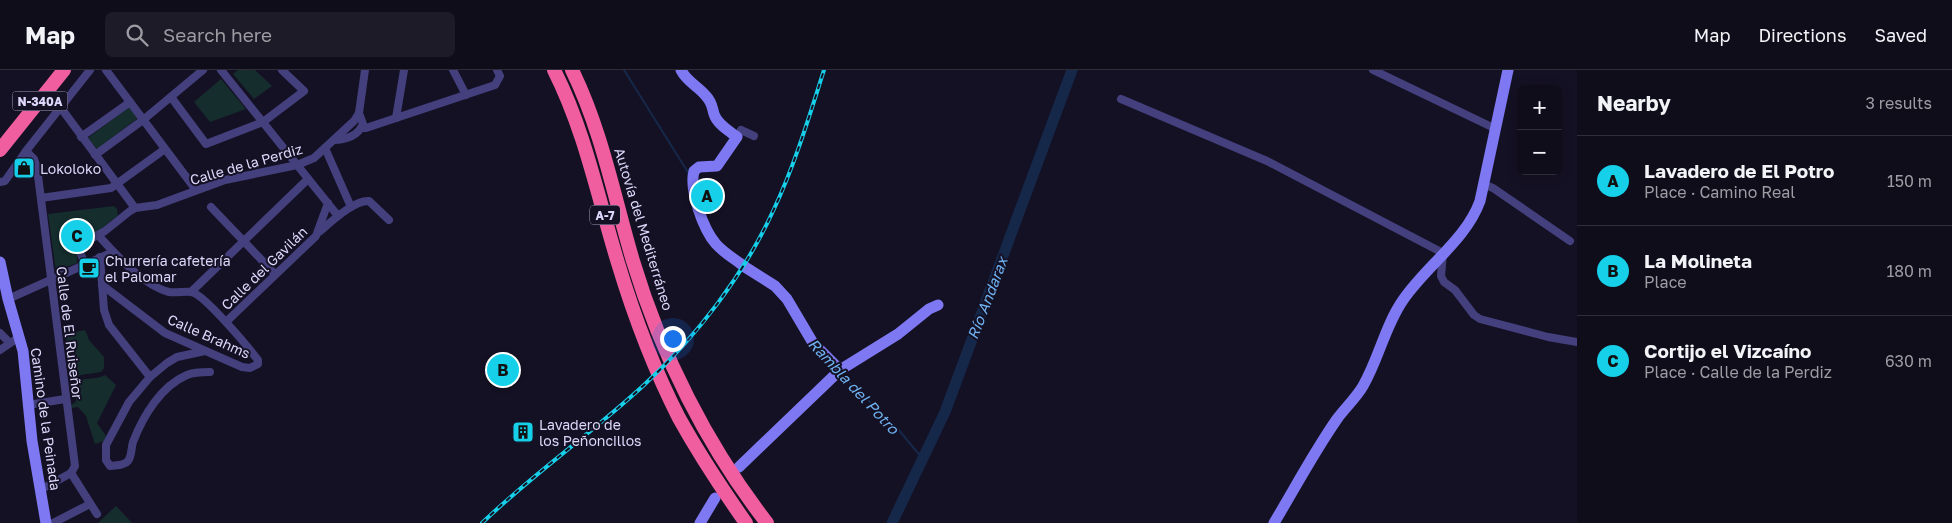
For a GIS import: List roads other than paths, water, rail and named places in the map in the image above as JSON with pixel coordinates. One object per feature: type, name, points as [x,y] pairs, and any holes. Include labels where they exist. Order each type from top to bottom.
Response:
[{"type":"highway","name":"N-340A","points":[[0,150],[64,70]]},
{"type":"highway","points":[[548,70],[564,89]]},
{"type":"highway","name":"A-7","points":[[554,70],[564,89],[586,152],[618,263],[653,362],[693,442],[746,523]]},
{"type":"highway","name":"Autovía del Mediterráneo","points":[[572,70],[597,131],[633,261],[666,350],[709,436],[745,493],[767,523]]},
{"type":"highway","name":"N-340A","points":[[0,156],[15,132]]},
{"type":"street","points":[[3,179],[90,70]]},
{"type":"street","points":[[106,70],[196,190]]},
{"type":"street","points":[[95,155],[143,120],[203,70]]},
{"type":"street","points":[[221,70],[338,216]]},
{"type":"street","points":[[171,97],[206,144],[263,122],[304,91],[282,70]]},
{"type":"street","points":[[361,128],[363,124],[359,113],[365,70]]},
{"type":"street","points":[[396,118],[404,70]]},
{"type":"street","points":[[453,70],[466,95]]},
{"type":"street","points":[[335,140],[347,139],[361,128],[366,128],[495,85],[500,76],[497,70]]},
{"type":"street","points":[[681,70],[690,82],[709,99],[714,115],[734,142]]},
{"type":"street","points":[[1373,70],[1496,129]]},
{"type":"street","points":[[1274,523],[1337,419],[1362,388],[1372,368],[1385,330],[1402,301],[1422,275],[1471,222],[1480,201],[1508,70]]},
{"type":"street","points":[[1121,99],[1268,161],[1442,253]]},
{"type":"street","points":[[81,137],[130,102]]},
{"type":"street","points":[[60,108],[135,208]]},
{"type":"street","name":"Calle de la Perdiz","points":[[85,264],[80,252],[83,246],[135,208],[157,205],[244,175],[297,165],[314,158],[354,121],[359,113]]},
{"type":"street","points":[[754,136],[741,130],[717,166],[699,167],[694,171],[692,178],[698,210],[715,243],[743,265],[775,286],[787,299],[813,343],[840,370]]},
{"type":"street","points":[[325,148],[351,207]]},
{"type":"street","points":[[41,198],[111,188],[165,149]]},
{"type":"street","name":"Calle de El Ruiseñor","points":[[26,151],[34,159],[37,168],[75,466],[72,473]]},
{"type":"street","points":[[192,292],[308,178]]},
{"type":"street","points":[[1483,184],[1493,188],[1570,241]]},
{"type":"street","name":"Calle del Gavilán","points":[[226,322],[319,232],[351,207],[369,201],[390,220]]},
{"type":"street","name":"Calle del Gavilán","points":[[319,232],[328,203]]},
{"type":"street","points":[[211,207],[275,274]]},
{"type":"street","points":[[98,235],[113,252],[155,287],[169,292],[192,292],[226,322]]},
{"type":"street","points":[[8,299],[113,252]]},
{"type":"street","points":[[1442,253],[1441,276],[1444,282],[1459,295],[1474,315],[1480,319],[1548,337],[1577,342]]},
{"type":"street","points":[[100,258],[104,310],[109,324],[150,377]]},
{"type":"street","name":"Camino de la Peinada","points":[[0,262],[14,340],[23,351],[32,441],[46,523]]},
{"type":"street","name":"Calle Brahms","points":[[102,285],[166,333],[242,367],[250,368],[258,364],[254,354],[226,322]]},
{"type":"street","points":[[739,467],[840,370],[898,334],[929,309],[938,305]]},
{"type":"street","points":[[0,333],[14,340],[0,350]]},
{"type":"street","points":[[205,350],[177,357],[167,363],[150,377],[129,402],[106,445],[106,460],[110,466],[124,464],[129,460],[132,444],[144,419],[161,394],[189,374],[210,372]]},
{"type":"street","points":[[28,405],[65,399]]},
{"type":"street","points":[[40,490],[72,473],[97,514]]},
{"type":"street","points":[[700,523],[715,498]]},
{"type":"street","points":[[53,523],[90,504]]},
{"type":"waterway","name":"Rambla del Potro","points":[[624,70],[689,174]]},
{"type":"waterway","name":"Río Andarax","points":[[892,523],[945,412],[1072,70]]},
{"type":"waterway","name":"Rambla del Potro","points":[[841,374],[897,428],[923,459]]},
{"type":"railway","points":[[482,523],[644,385],[664,366],[718,303],[734,281],[762,234],[782,192],[824,70]]},
{"type":"place","name":"Lokoloko","points":[[24,168]]},
{"type":"place","name":"Lavadero de El Potro","points":[[707,196]]},
{"type":"place","name":"Cortijo el Vizcaíno","points":[[77,236]]},
{"type":"place","name":"Churrería cafetería el Palomar","points":[[89,268]]},
{"type":"place","name":"La Molineta","points":[[503,370]]},
{"type":"place","name":"Lavadero de los Peñoncillos","points":[[523,432]]}]
